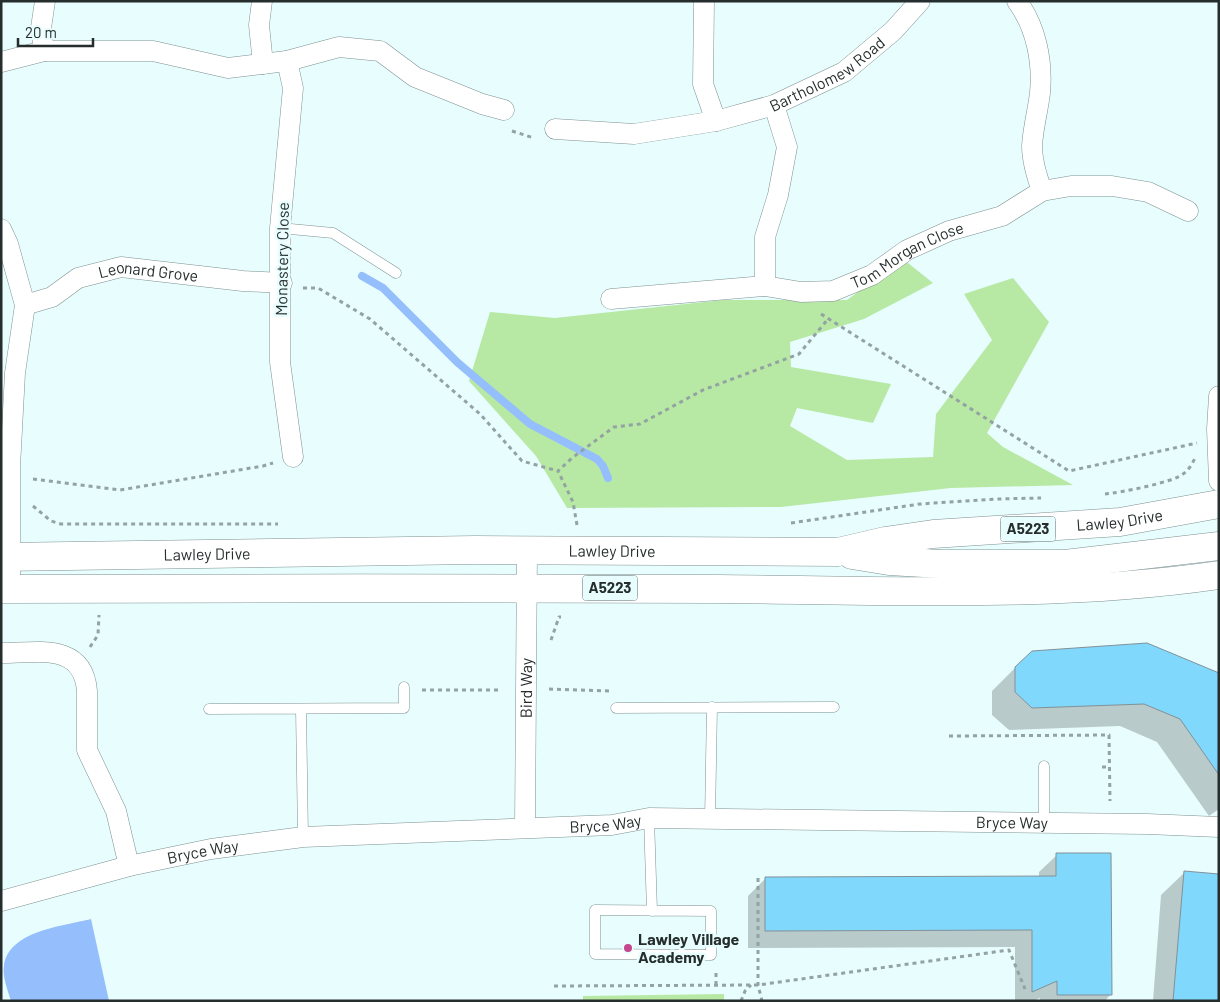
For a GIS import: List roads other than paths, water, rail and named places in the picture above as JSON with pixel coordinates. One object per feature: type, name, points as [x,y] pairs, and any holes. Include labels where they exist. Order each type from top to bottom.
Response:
[{"type":"main road","name":"Lawley Drive","points":[[5,557],[527,550],[838,552],[885,541],[932,534],[1111,523],[1219,504]]},
{"type":"main road","points":[[838,552],[889,560],[941,564],[1065,564],[1219,546]]},
{"type":"main road","name":"Lawley Drive","points":[[5,589],[527,588],[974,592],[1088,589],[1171,582],[1219,575]]},
{"type":"street","points":[[44,52],[41,28],[45,1]]},
{"type":"street","points":[[262,1],[259,25],[262,64]]},
{"type":"street","points":[[704,1],[704,84],[716,121]]},
{"type":"street","name":"Bartholomew Road","points":[[555,129],[634,134],[716,121],[774,105],[844,72],[893,31],[920,1]]},
{"type":"street","points":[[1017,1],[1025,13],[1039,51],[1040,91],[1032,147],[1042,191]]},
{"type":"street","points":[[1,62],[44,52],[153,51],[228,68],[287,61],[339,47],[380,51],[415,77],[482,104],[504,110]]},
{"type":"street","name":"Monastery Close","points":[[287,61],[293,88],[280,228],[280,362],[293,457]]},
{"type":"street","points":[[765,286],[765,237],[778,195],[787,147],[774,105]]},
{"type":"street","name":"Tom Morgan Close","points":[[611,299],[765,286],[801,292],[833,291],[872,275],[907,250],[949,231],[1002,216],[1042,191],[1071,186],[1112,186],[1148,192],[1188,211]]},
{"type":"street","points":[[3,239],[25,305],[15,373],[5,589]]},
{"type":"street","name":"Leonard Grove","points":[[25,305],[52,297],[78,278],[121,267],[281,285]]},
{"type":"street","points":[[1219,396],[1216,429],[1219,481]]},
{"type":"street","name":"Bird Way","points":[[525,827],[527,550]]},
{"type":"street","points":[[1,653],[59,653],[74,660],[82,669],[87,691],[87,750],[116,811],[129,866]]},
{"type":"street","name":"Bryce Way","points":[[1,901],[129,866],[211,849],[303,837],[612,825],[649,818],[1219,827]]},
{"type":"lane","points":[[280,228],[333,233],[396,273]]},
{"type":"lane","points":[[209,709],[404,708],[404,689]]},
{"type":"lane","points":[[710,819],[712,707]]},
{"type":"lane","points":[[616,708],[834,707]]},
{"type":"lane","points":[[301,708],[303,837]]},
{"type":"lane","points":[[1044,766],[1044,823]]},
{"type":"lane","points":[[649,818],[652,911]]},
{"type":"lane","points":[[595,910],[652,911],[711,912],[711,955],[594,954],[595,910]]},
{"type":"water","points":[[91,919],[109,1001],[11,1001],[4,974],[4,966],[8,954],[15,945],[38,932]]},
{"type":"waterway","points":[[362,276],[383,288],[457,362],[530,424],[597,459],[603,466],[608,478]]},
{"type":"place","name":"Lawley Village Academy","points":[[628,948]]}]
